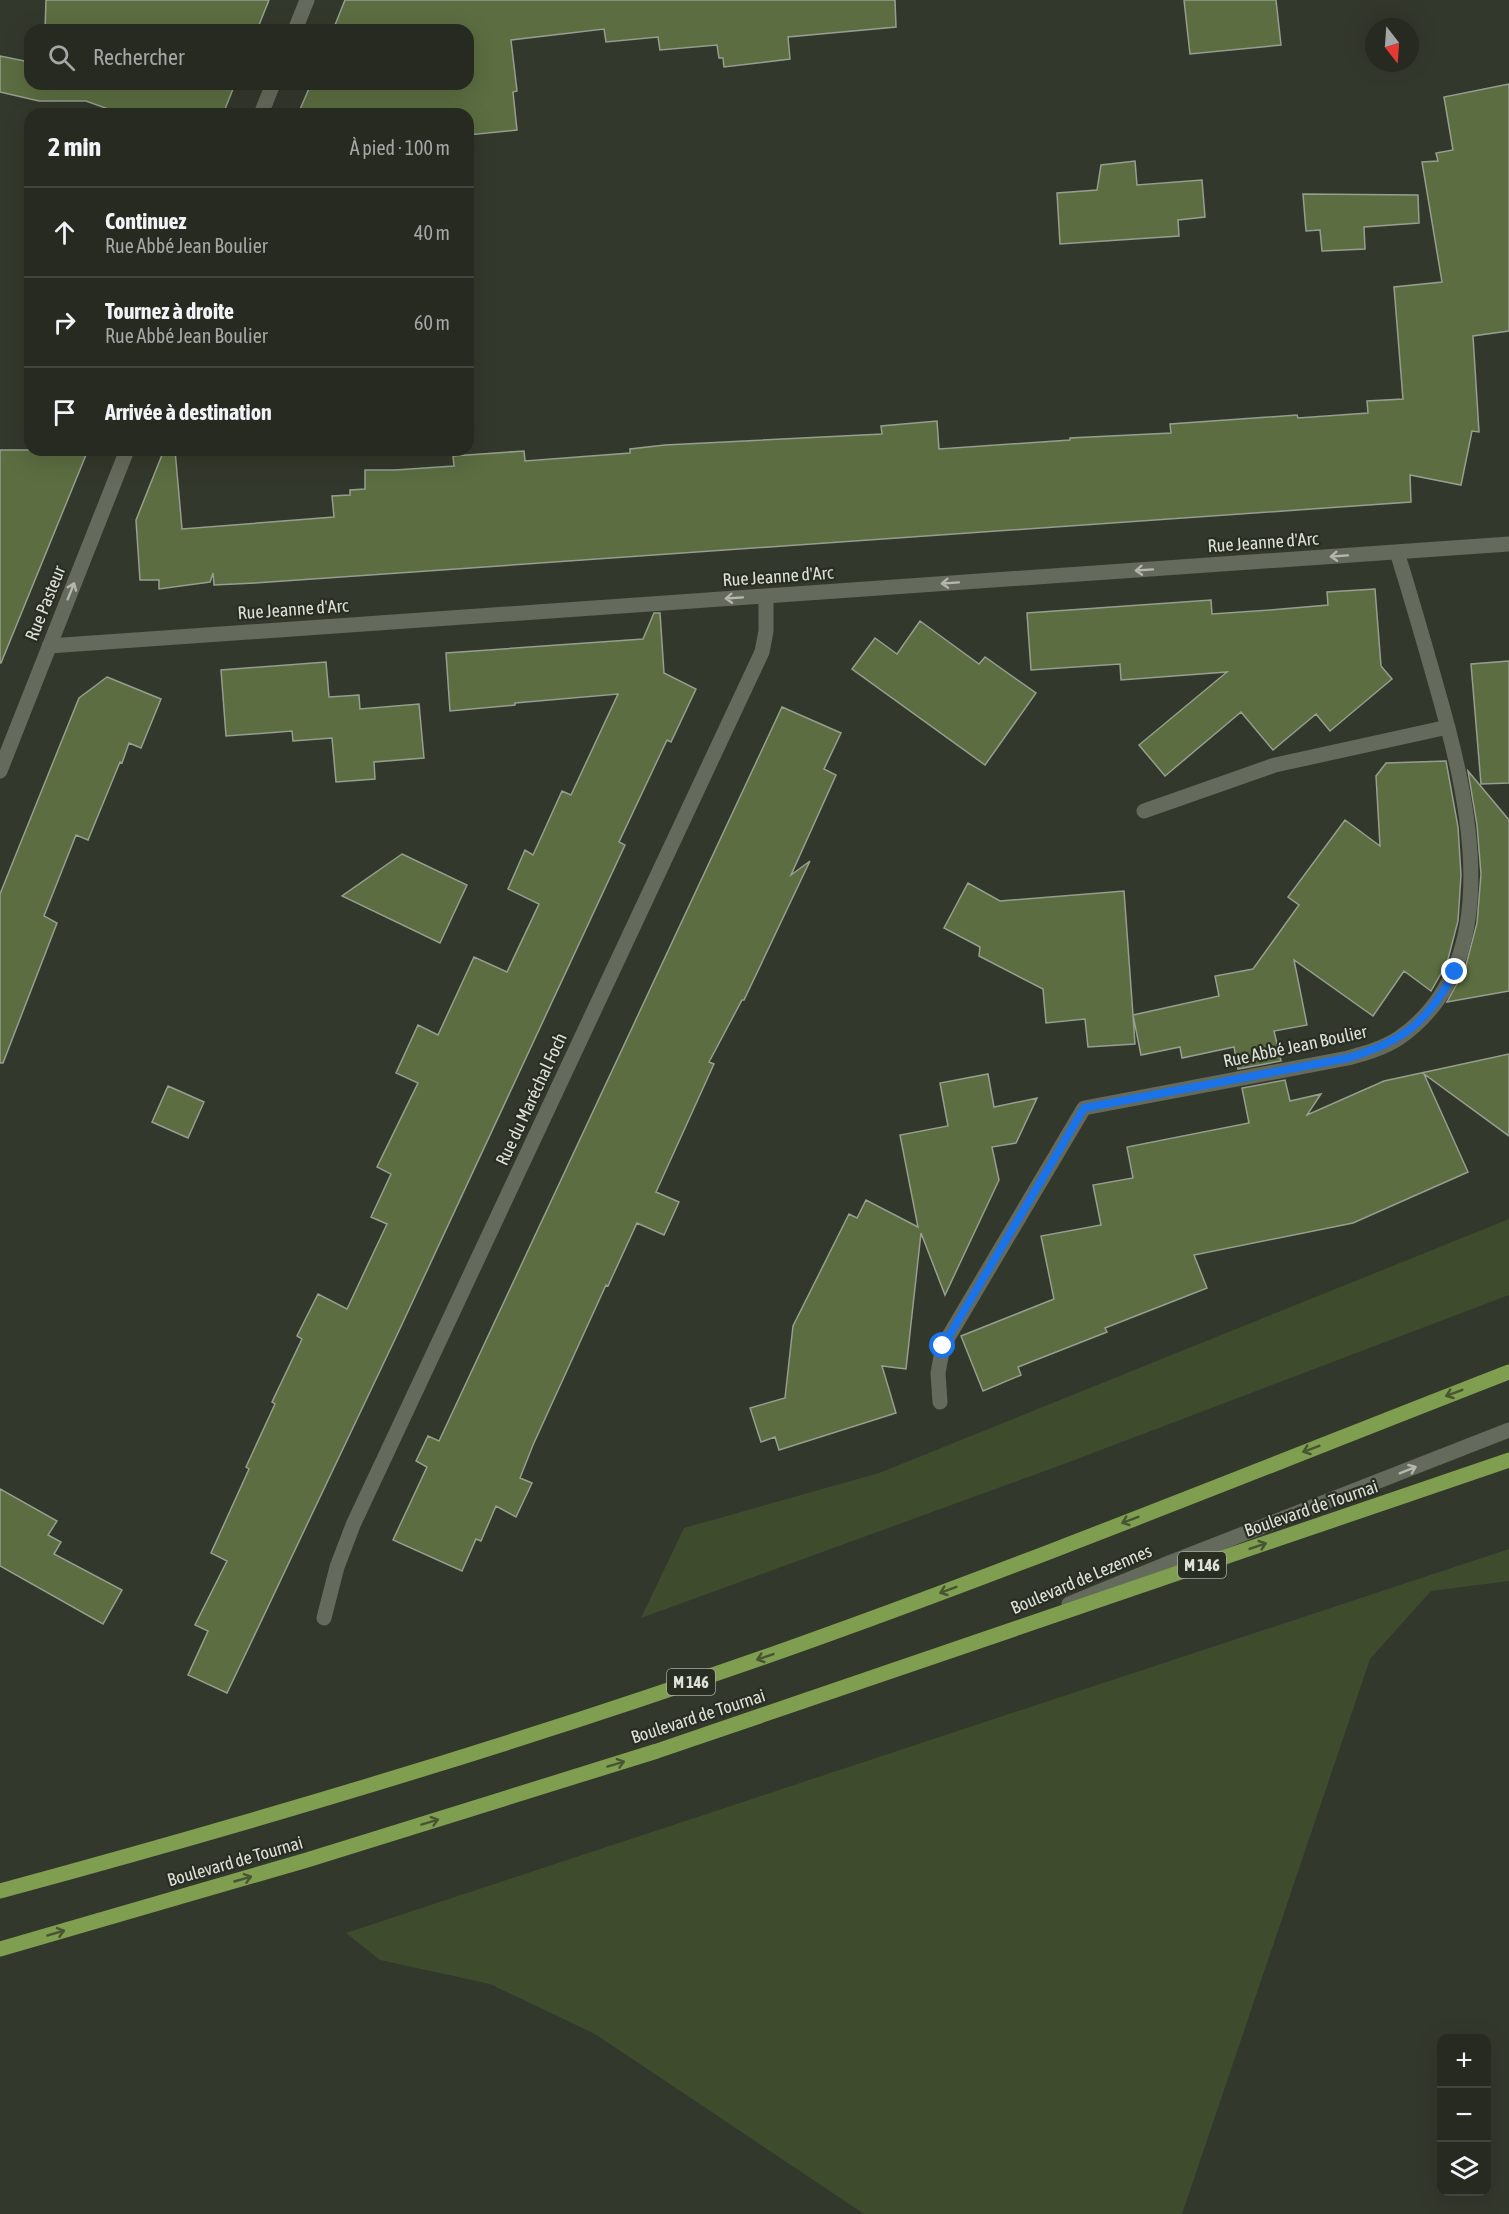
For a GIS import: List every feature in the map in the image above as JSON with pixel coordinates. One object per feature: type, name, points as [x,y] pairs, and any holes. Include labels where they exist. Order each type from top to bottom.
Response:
[{"type":"main road","name":"Boulevard de Tournai","points":[[0,1891],[175,1843],[352,1790],[682,1685],[975,1580],[1509,1372]]},
{"type":"main road","name":"Boulevard de Tournai","points":[[0,1950],[307,1860],[645,1754],[1509,1460]]},
{"type":"street","points":[[297,24],[307,0]]},
{"type":"street","points":[[263,108],[271,90]]},
{"type":"street","name":"Rue Pasteur","points":[[0,771],[125,456]]},
{"type":"street","name":"Rue Jeanne d'Arc","points":[[49,646],[1509,544]]},
{"type":"street","name":"Rue Abbé Jean Boulier","points":[[940,1402],[938,1373],[943,1346],[1084,1108],[1366,1053],[1398,1039],[1419,1023],[1439,1000],[1455,972],[1467,939],[1472,902],[1472,856],[1468,816],[1448,727],[1397,552]]},
{"type":"street","name":"Rue du Maréchal Foch","points":[[324,1618],[337,1567],[353,1525],[762,652],[766,631],[766,596]]},
{"type":"street","points":[[1144,811],[1275,765],[1448,727]]},
{"type":"street","name":"Boulevard de Lezennes","points":[[1004,1633],[1158,1567],[1509,1431]]},
{"type":"green space","points":[[1509,1219],[1509,1295],[1064,1464],[641,1618],[684,1528],[879,1473]]},
{"type":"green space","points":[[1509,1549],[1509,1581],[1431,1591],[1370,1659],[1182,2214],[864,2214],[595,2034],[490,1984],[380,1960],[346,1933]]},
{"type":"building","points":[[46,0],[269,0],[259,24],[45,24]]},
{"type":"building","points":[[345,0],[895,0],[896,27],[788,37],[790,59],[724,67],[723,58],[719,58],[717,45],[660,50],[658,37],[606,42],[604,29],[511,40],[517,91],[513,92],[517,130],[474,134],[474,108],[301,108],[308,90],[474,90],[474,24],[335,24]]},
{"type":"building","points":[[1184,0],[1276,0],[1281,45],[1190,54]]},
{"type":"building","points":[[0,56],[24,61],[24,90],[233,90],[225,108],[105,108],[86,101],[39,101],[0,92]]},
{"type":"building","points":[[1509,84],[1509,331],[1473,336],[1479,432],[1472,431],[1461,485],[1410,475],[1411,502],[255,583],[214,585],[213,573],[210,582],[159,589],[159,580],[140,580],[136,520],[162,456],[176,456],[182,529],[334,517],[332,496],[350,495],[350,490],[365,489],[365,470],[454,466],[453,456],[524,451],[525,461],[630,453],[630,449],[665,445],[882,434],[881,426],[937,421],[939,449],[1070,440],[1070,438],[1171,433],[1170,424],[1297,415],[1298,418],[1368,413],[1367,401],[1403,399],[1394,287],[1442,282],[1422,162],[1438,161],[1436,153],[1453,150],[1444,97]]},
{"type":"building","points":[[1135,161],[1137,185],[1202,180],[1205,217],[1178,220],[1179,236],[1060,244],[1057,193],[1097,190],[1101,165]]},
{"type":"building","points":[[1303,194],[1418,195],[1419,223],[1364,227],[1365,249],[1322,251],[1320,230],[1306,231]]},
{"type":"building","points":[[0,450],[24,450],[24,456],[86,456],[1,663]]},
{"type":"building","points":[[1375,589],[1381,666],[1392,679],[1330,731],[1316,714],[1273,750],[1241,712],[1165,776],[1139,745],[1227,672],[1121,680],[1120,664],[1031,670],[1027,613],[1211,600],[1212,614],[1270,610],[1328,605],[1327,592]]},
{"type":"building","points":[[654,613],[660,613],[664,673],[696,689],[671,742],[667,740],[619,842],[625,845],[227,1693],[188,1675],[208,1631],[195,1625],[227,1561],[211,1553],[249,1469],[246,1467],[275,1404],[272,1402],[302,1339],[297,1336],[318,1294],[347,1309],[387,1224],[371,1217],[391,1174],[377,1167],[418,1083],[396,1073],[418,1025],[438,1035],[474,957],[507,972],[539,904],[508,889],[525,850],[533,855],[562,791],[571,795],[618,694],[450,711],[446,653],[643,639]]},
{"type":"building","points":[[920,621],[979,664],[985,657],[1036,693],[985,765],[852,669],[875,638],[897,654]]},
{"type":"building","points":[[1509,661],[1509,783],[1481,784],[1471,664]]},
{"type":"building","points":[[326,662],[329,697],[359,695],[360,709],[419,704],[424,758],[374,762],[375,779],[336,782],[332,738],[293,741],[292,731],[226,736],[221,670]]},
{"type":"building","points":[[107,677],[161,699],[141,748],[129,743],[88,840],[76,835],[44,916],[57,923],[3,1063],[0,1063],[0,894],[79,698]]},
{"type":"building","points":[[782,707],[841,733],[824,769],[836,775],[791,875],[810,861],[744,1000],[709,1062],[714,1064],[656,1192],[679,1202],[664,1235],[637,1223],[533,1445],[520,1478],[532,1483],[516,1517],[496,1506],[481,1541],[476,1539],[462,1571],[393,1540],[427,1467],[416,1461],[428,1436],[439,1441]]},
{"type":"building","points":[[1446,761],[1458,827],[1461,875],[1458,921],[1447,963],[1431,991],[1404,971],[1373,1016],[1294,960],[1307,1025],[1274,1031],[1281,1061],[1238,1069],[1234,1047],[1182,1058],[1180,1047],[1141,1055],[1133,1015],[1219,996],[1215,976],[1253,969],[1299,905],[1288,897],[1345,820],[1380,846],[1376,776],[1386,763]]},
{"type":"building","points":[[1468,771],[1509,820],[1509,991],[1447,1002],[1465,969],[1477,923],[1481,874],[1477,825]]},
{"type":"building","points":[[402,854],[467,885],[440,943],[342,896]]},
{"type":"building","points":[[968,883],[1000,901],[1124,891],[1135,1044],[1088,1047],[1085,1019],[1046,1023],[1043,989],[979,956],[980,947],[944,928]]},
{"type":"building","points":[[1509,1054],[1509,1136],[1424,1074],[1468,1172],[1353,1223],[1194,1255],[1207,1288],[1105,1328],[1107,1332],[1018,1367],[1021,1375],[983,1391],[961,1336],[1054,1299],[1041,1236],[1101,1225],[1093,1185],[1133,1178],[1127,1147],[1249,1123],[1242,1088],[1285,1080],[1290,1101],[1321,1094],[1307,1115],[1384,1081]]},
{"type":"building","points":[[988,1074],[994,1107],[1037,1098],[1016,1143],[992,1147],[999,1180],[945,1295],[921,1233],[906,1369],[882,1366],[896,1413],[779,1450],[775,1437],[761,1442],[750,1408],[785,1398],[793,1326],[849,1214],[857,1218],[866,1200],[918,1227],[900,1135],[948,1126],[940,1083]]},
{"type":"building","points":[[168,1086],[204,1102],[188,1138],[152,1122]]},
{"type":"building","points":[[0,1489],[57,1521],[48,1535],[61,1542],[54,1554],[122,1590],[103,1624],[0,1566]]},
{"type":"route","points":[[943,1346],[1084,1108],[1348,1058],[1374,1050],[1398,1039],[1419,1023],[1439,1000],[1455,972]]}]
